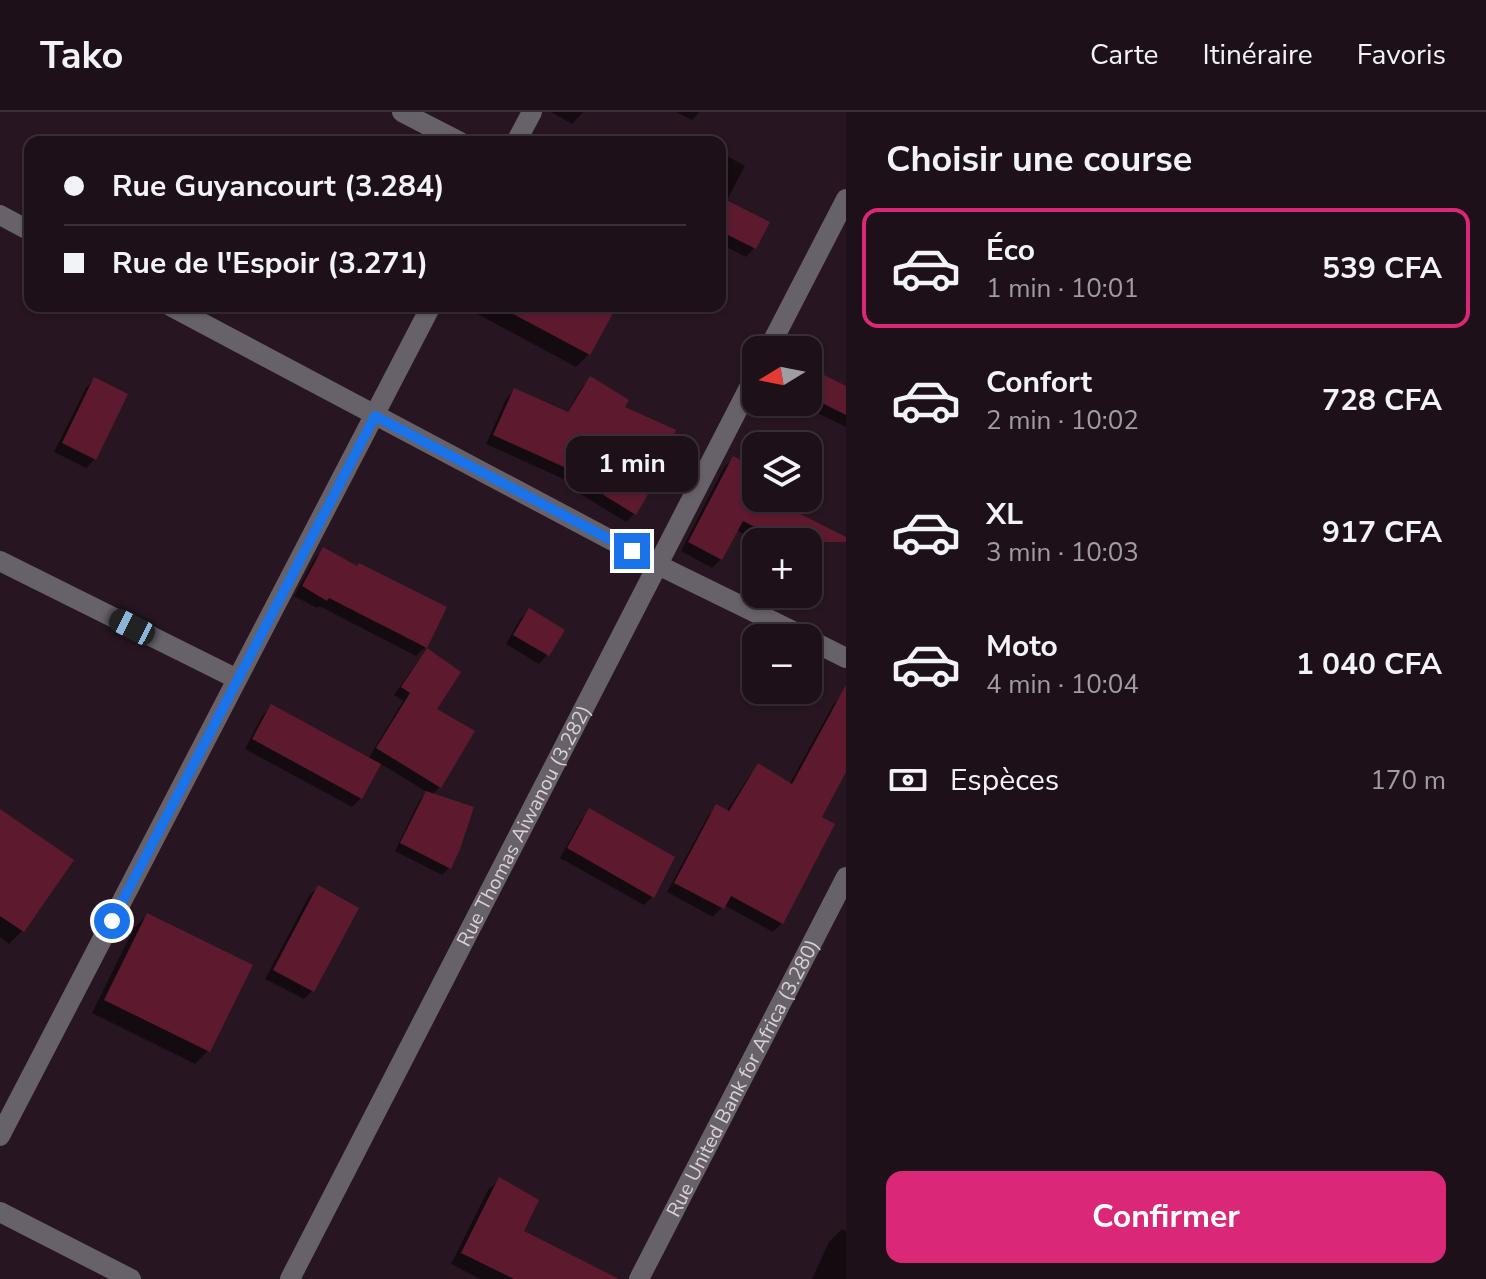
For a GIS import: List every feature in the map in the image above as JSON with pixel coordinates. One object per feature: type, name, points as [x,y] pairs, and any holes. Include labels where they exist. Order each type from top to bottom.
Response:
[{"type":"street","points":[[402,112],[448,136]]},
{"type":"street","points":[[519,136],[532,112]]},
{"type":"street","points":[[775,336],[846,199]]},
{"type":"street","points":[[0,215],[24,228]]},
{"type":"street","points":[[181,312],[658,565],[778,624]]},
{"type":"street","points":[[0,1136],[428,312]]},
{"type":"street","name":"Rue Thomas Aiwanou (3.282)","points":[[290,1279],[742,401]]},
{"type":"street","points":[[0,561],[237,679]]},
{"type":"street","points":[[822,646],[846,658]]},
{"type":"street","name":"Rue United Bank for Africa (3.280)","points":[[639,1279],[846,877]]},
{"type":"street","points":[[0,1212],[131,1279]]},
{"type":"building","points":[[726,200],[770,222],[756,249],[726,234]]},
{"type":"building","points":[[509,312],[614,312],[590,355]]},
{"type":"building","points":[[822,374],[846,386],[846,415],[822,403]]},
{"type":"building","points":[[590,376],[629,400],[625,407],[676,430],[651,489],[636,515],[581,481],[584,476],[493,435],[514,388],[568,412]]},
{"type":"building","points":[[94,377],[128,394],[96,460],[62,443]]},
{"type":"building","points":[[733,456],[742,461],[742,512],[797,512],[846,537],[846,542],[822,542],[822,528],[757,528],[743,521],[722,560],[688,542]]},
{"type":"building","points":[[323,547],[447,607],[427,648],[302,586]]},
{"type":"building","points":[[529,608],[565,630],[549,656],[513,635]]},
{"type":"building","points":[[427,648],[461,672],[437,709],[475,731],[441,788],[376,748],[410,693],[401,687]]},
{"type":"building","points":[[846,685],[846,772],[822,817],[835,824],[783,924],[731,896],[724,909],[674,883],[716,804],[729,811],[758,763],[792,784]]},
{"type":"building","points":[[271,704],[381,764],[362,799],[252,739]]},
{"type":"building","points":[[426,791],[474,807],[451,869],[400,843]]},
{"type":"building","points":[[589,808],[675,857],[654,898],[567,848]]},
{"type":"building","points":[[0,809],[74,860],[24,932],[0,916]]},
{"type":"building","points":[[318,885],[359,908],[314,992],[273,970]]},
{"type":"building","points":[[147,913],[253,965],[210,1052],[104,1000]]},
{"type":"building","points":[[499,1177],[539,1200],[524,1231],[619,1279],[514,1279],[461,1253]]},
{"type":"route","points":[[112,921],[375,416],[632,551]]}]
